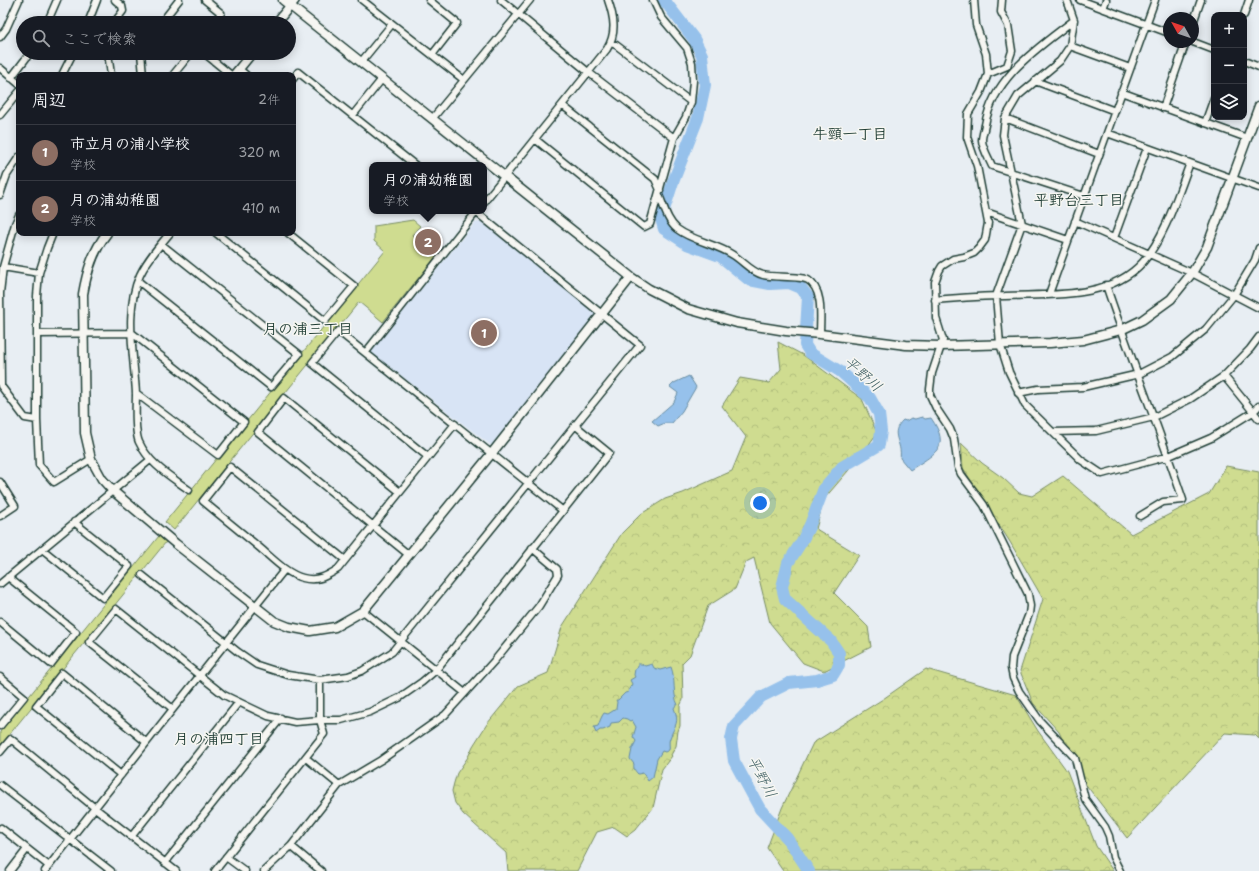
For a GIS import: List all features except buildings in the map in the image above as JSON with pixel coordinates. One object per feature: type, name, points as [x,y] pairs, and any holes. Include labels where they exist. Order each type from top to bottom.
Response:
[{"type":"street","points":[[0,37],[6,29],[19,0]]},
{"type":"street","points":[[50,16],[58,0]]},
{"type":"street","points":[[91,16],[97,0]]},
{"type":"street","points":[[115,0],[122,6],[123,11],[119,16]]},
{"type":"street","points":[[166,16],[179,0]]},
{"type":"street","points":[[205,0],[221,13],[219,16]]},
{"type":"street","points":[[283,0],[292,3],[361,62],[486,162]]},
{"type":"street","points":[[362,0],[464,80]]},
{"type":"street","points":[[429,0],[457,23],[432,55]]},
{"type":"street","points":[[501,0],[588,72],[674,138]]},
{"type":"street","points":[[432,119],[530,0]]},
{"type":"street","points":[[487,198],[607,50],[611,43],[614,29],[612,13],[608,0]]},
{"type":"street","points":[[535,139],[644,227],[650,224],[674,138],[686,117],[691,102],[692,63],[687,48],[661,17],[653,0]]},
{"type":"street","points":[[974,0],[976,25],[986,54],[988,74],[981,92],[968,114],[967,137],[977,166],[988,222],[985,240],[979,248],[974,253],[953,259],[942,266],[939,271],[936,282],[936,318],[943,340],[930,382],[930,395],[932,401],[950,429],[954,439],[958,467],[961,474],[984,505],[1028,594],[1030,606],[1029,614],[1012,657],[1011,668],[1013,678],[1019,691],[1040,721],[1075,758],[1085,799],[1105,827],[1109,836],[1113,857],[1120,871]]},
{"type":"street","points":[[988,74],[1007,66],[1012,51],[1008,26],[1001,12],[1002,0]]},
{"type":"street","points":[[1067,0],[1074,20],[1070,46],[1060,61],[1018,96],[1005,118],[1003,135],[1022,224],[996,296],[1000,344],[1009,372],[1018,393],[1025,405],[1080,460],[1102,474],[1169,456],[1211,438],[1253,412],[1259,406]]},
{"type":"street","points":[[1080,0],[1163,31]]},
{"type":"street","points":[[1103,9],[1106,0]]},
{"type":"street","points":[[1049,294],[1154,0]]},
{"type":"street","points":[[1197,12],[1201,0]]},
{"type":"street","points":[[1245,12],[1249,0]]},
{"type":"street","points":[[282,16],[292,3]]},
{"type":"street","points":[[1074,20],[1028,55],[1000,87],[986,118],[982,141],[992,166],[1084,196]]},
{"type":"street","points":[[361,62],[392,24]]},
{"type":"street","points":[[611,43],[616,44],[691,102]]},
{"type":"street","points":[[1199,44],[1211,49]]},
{"type":"street","points":[[1070,46],[1130,68]]},
{"type":"street","points":[[1163,108],[1184,48]]},
{"type":"street","points":[[16,72],[25,60]]},
{"type":"street","points":[[65,72],[70,60]]},
{"type":"street","points":[[109,60],[111,72]]},
{"type":"street","points":[[142,60],[143,72]]},
{"type":"street","points":[[175,72],[185,60]]},
{"type":"street","points":[[215,60],[235,72]]},
{"type":"street","points":[[239,72],[247,60]]},
{"type":"street","points":[[1247,62],[1259,67]]},
{"type":"street","points":[[0,68],[16,81]]},
{"type":"street","points":[[12,78],[16,72]]},
{"type":"street","points":[[296,75],[298,72],[410,162]]},
{"type":"street","points":[[353,115],[382,79]]},
{"type":"street","points":[[1035,81],[1115,111]]},
{"type":"street","points":[[1121,92],[1247,138]]},
{"type":"street","points":[[0,115],[16,96]]},
{"type":"street","points":[[562,105],[655,179],[670,221],[678,229],[732,255],[756,273],[775,278],[807,279],[812,284],[820,299],[820,334]]},
{"type":"street","points":[[1205,123],[1211,106]]},
{"type":"street","points":[[487,163],[631,277],[649,289],[688,309],[737,323],[786,331],[906,345],[941,346],[1050,343],[1083,340],[1121,330],[1142,320],[1170,299],[1192,274],[1207,247],[1259,106]]},
{"type":"street","points":[[1005,118],[1099,154]]},
{"type":"street","points":[[1107,133],[1259,188]]},
{"type":"street","points":[[1114,238],[1147,148]]},
{"type":"street","points":[[0,195],[7,176],[16,162]]},
{"type":"street","points":[[935,300],[996,296],[1066,294],[1086,291],[1121,279],[1132,272],[1142,262],[1149,254],[1161,234],[1190,163]]},
{"type":"street","points":[[986,212],[1068,240]]},
{"type":"street","points":[[366,352],[474,214]]},
{"type":"street","points":[[142,575],[238,652],[257,665],[288,675],[320,680],[348,676],[362,671],[392,652],[402,642],[640,345],[478,214]]},
{"type":"street","points":[[1075,221],[1192,274],[1259,308]]},
{"type":"street","points":[[16,223],[3,267],[0,293],[1,386],[25,418],[37,420]]},
{"type":"street","points":[[53,236],[39,273],[37,296],[37,420],[39,465],[54,482],[91,459]]},
{"type":"street","points":[[105,236],[92,258],[86,275],[83,294],[85,433],[91,459],[102,480],[113,491],[176,544],[274,621],[289,627],[310,631],[335,627],[364,611],[492,453],[631,277]]},
{"type":"street","points":[[168,236],[149,260],[138,280],[133,302],[132,333],[138,441],[150,460],[189,490]]},
{"type":"street","points":[[220,236],[325,321],[354,286],[292,236]]},
{"type":"street","points":[[138,280],[271,387],[299,354],[161,244]]},
{"type":"street","points":[[1018,393],[1038,389],[1083,387],[1139,374],[1172,357],[1206,329],[1234,295],[1255,260],[1259,248]]},
{"type":"street","points":[[3,267],[39,273]]},
{"type":"street","points":[[1106,285],[1121,330],[1169,456],[1183,500],[1163,502],[1140,516]]},
{"type":"street","points":[[428,457],[312,363],[338,331],[562,510]]},
{"type":"street","points":[[37,334],[132,333],[244,422],[218,455],[136,393]]},
{"type":"street","points":[[1053,432],[1096,431],[1154,418],[1190,399],[1224,376],[1250,349],[1259,337]]},
{"type":"street","points":[[1224,376],[1259,419]]},
{"type":"street","points":[[400,492],[284,398],[258,432],[408,555]]},
{"type":"street","points":[[344,559],[230,467],[203,501],[285,569],[303,578],[321,578],[338,569],[344,559],[455,424]]},
{"type":"street","points":[[173,709],[89,642],[116,609],[224,695],[268,716],[295,722],[341,720],[355,717],[383,706],[410,691],[436,670],[562,510],[609,453],[576,426]]},
{"type":"street","points":[[0,584],[150,460]]},
{"type":"street","points":[[0,482],[15,506],[0,516]]},
{"type":"street","points":[[42,549],[103,598],[129,566],[74,522]]},
{"type":"street","points":[[264,871],[291,846],[339,785],[380,760],[445,715],[495,660],[539,606],[558,575],[557,569],[532,548]]},
{"type":"street","points":[[0,829],[1,828],[27,849],[47,869],[146,742],[285,569]]},
{"type":"street","points":[[0,622],[51,664],[76,632],[8,578]]},
{"type":"street","points":[[364,611],[465,693]]},
{"type":"street","points":[[121,775],[36,706],[62,673],[146,742]]},
{"type":"street","points":[[0,677],[24,697],[0,726]]},
{"type":"street","points":[[215,871],[324,734],[320,720],[320,680]]},
{"type":"street","points":[[131,837],[239,702]]},
{"type":"street","points":[[165,863],[281,718]]},
{"type":"street","points":[[0,752],[11,739],[131,837],[176,871]]},
{"type":"street","points":[[306,758],[339,785]]},
{"type":"street","points":[[0,785],[111,871]]},
{"type":"street","points":[[291,846],[321,871]]},
{"type":"street","points":[[10,871],[27,849]]},
{"type":"street","points":[[226,857],[244,871]]},
{"type":"shaded area","points":[[481,222],[596,312],[597,317],[492,446],[372,353],[371,350],[475,223]]},
{"type":"green space","points":[[413,220],[420,226],[412,235],[437,255],[383,322],[359,302],[174,530],[165,522],[385,251],[374,241],[374,226]]},
{"type":"green space","points":[[778,342],[803,355],[862,399],[877,433],[860,457],[824,499],[816,529],[859,555],[834,593],[868,627],[871,647],[824,671],[803,663],[770,623],[754,558],[746,562],[735,589],[708,606],[690,655],[682,663],[683,700],[680,706],[680,726],[676,746],[671,755],[672,756],[662,769],[653,808],[635,830],[627,836],[614,827],[597,832],[577,871],[508,871],[506,853],[463,814],[455,803],[452,791],[457,773],[487,724],[518,686],[548,673],[562,627],[622,533],[641,514],[665,499],[683,493],[732,471],[746,437],[722,406],[740,378],[769,383],[781,369]]},
{"type":"green space","points":[[961,443],[982,463],[1003,478],[1019,493],[1032,496],[1063,476],[1131,534],[1209,494],[1226,466],[1259,472],[1259,739],[1255,735],[1225,733],[1127,838],[1080,777],[1059,732],[1033,703],[1020,671],[1043,599],[1010,542],[963,468]]},
{"type":"green space","points":[[159,536],[166,542],[0,746],[0,732]]},
{"type":"green space","points":[[926,669],[1016,695],[1038,731],[1067,771],[1096,846],[1113,871],[783,871],[767,848],[782,808],[813,743],[883,699]]},
{"type":"water","points":[[689,376],[696,387],[682,411],[672,423],[665,423],[658,426],[652,421],[674,402],[678,393],[670,387],[674,383]]},
{"type":"water","points":[[922,417],[925,419],[931,418],[937,428],[940,443],[933,454],[910,470],[900,458],[900,447],[896,434],[899,425],[903,420],[906,421],[911,418],[915,419]]},
{"type":"water","points":[[638,664],[645,666],[652,664],[654,668],[660,670],[671,667],[675,696],[678,705],[674,708],[677,720],[669,740],[669,750],[665,752],[662,751],[657,759],[653,777],[648,781],[643,773],[638,774],[636,772],[634,764],[630,759],[632,749],[636,741],[633,737],[636,727],[632,720],[630,721],[623,718],[619,722],[611,723],[610,727],[596,733],[594,727],[598,726],[604,713],[608,714],[616,709],[616,700],[618,700],[625,693],[629,692],[628,691],[632,684],[630,680],[635,677],[635,669],[638,667]]},
{"type":"waterway","name":"平野川","points":[[664,0],[694,39],[702,55],[705,85],[698,118],[673,182],[661,219],[664,229],[687,244],[720,256],[749,280],[770,284],[789,283],[801,288],[808,297],[805,345],[810,353],[841,372],[870,398],[879,414],[881,431],[879,445],[842,467],[824,488],[810,525],[788,563],[782,587],[785,599],[831,641],[839,653],[839,665],[833,675],[817,680],[789,683],[761,697],[734,726],[731,739],[734,761],[760,809],[787,838],[809,871]]},
{"type":"place","name":"月の浦幼稚園","points":[[428,242]]},
{"type":"place","name":"市立月の浦小学校","points":[[484,333]]},
{"type":"district","name":"牛頸一丁目","points":[[850,134]]},
{"type":"district","name":"平野台三丁目","points":[[1079,200]]},
{"type":"district","name":"月の浦三丁目","points":[[308,329]]},
{"type":"district","name":"月の浦四丁目","points":[[219,739]]}]
